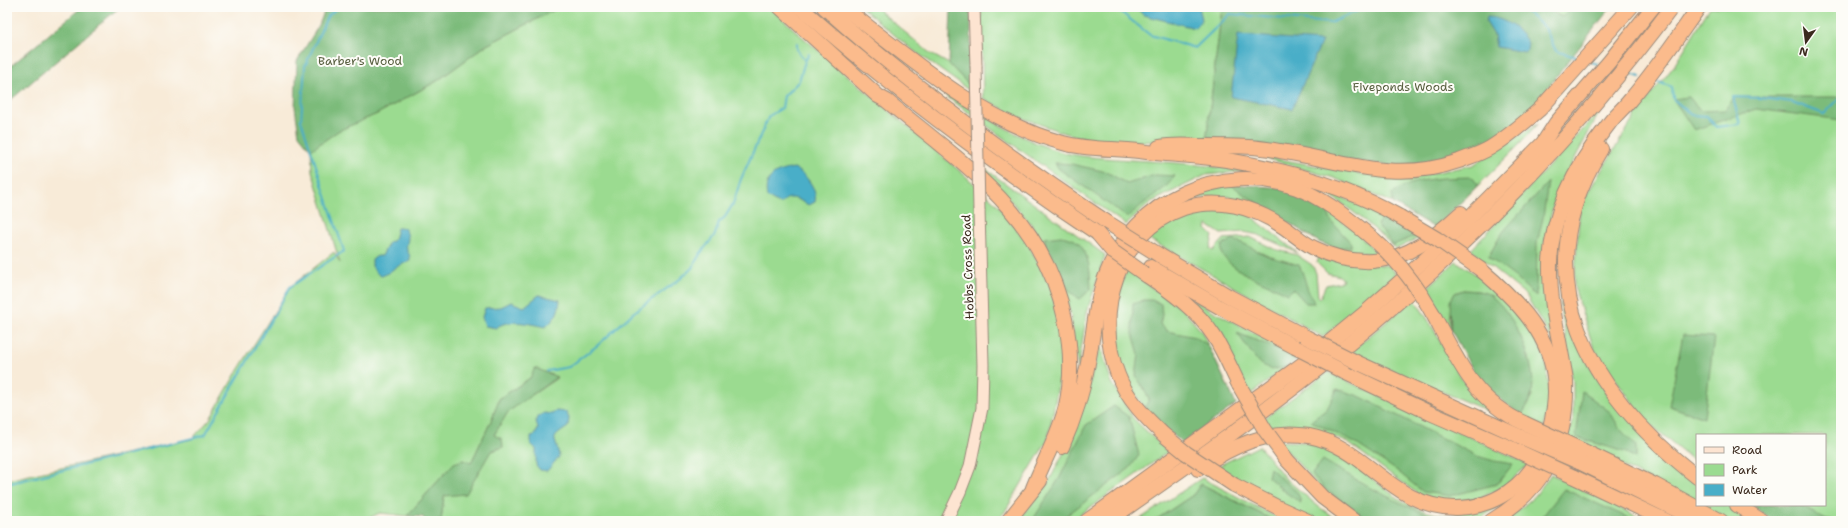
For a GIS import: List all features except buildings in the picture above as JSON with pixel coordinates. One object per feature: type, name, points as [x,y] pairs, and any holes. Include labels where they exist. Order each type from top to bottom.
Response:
[{"type":"highway","points":[[780,7],[838,61],[878,96],[887,101]]},
{"type":"highway","points":[[787,7],[887,101],[970,170],[1004,201],[1032,237],[1053,278],[1062,304],[1068,332],[1070,360],[1069,383],[1066,406],[1058,432],[1033,488]]},
{"type":"highway","points":[[800,7],[876,72],[956,135],[1042,197],[1101,227],[1112,251],[1230,297],[1356,362],[1522,429],[1699,521]]},
{"type":"highway","points":[[824,7],[895,67],[973,128],[1060,191],[1101,227],[1152,266],[1216,305],[1344,372],[1430,413],[1513,449],[1667,521]]},
{"type":"highway","points":[[843,7],[899,51],[965,97],[1004,119],[1034,133],[1085,148],[1137,151],[1232,161],[1268,168],[1341,190],[1376,204],[1437,239],[1480,269],[1507,292],[1528,316],[1543,340],[1553,375],[1555,396],[1553,413],[1542,452],[1529,474],[1506,493],[1489,502],[1465,508],[1444,508],[1427,505],[1401,492],[1358,459],[1335,445],[1310,437],[1281,434],[1259,438],[1229,450],[1144,505],[1114,521]]},
{"type":"highway","points":[[851,7],[899,51]]},
{"type":"highway","points":[[1137,151],[1162,146],[1238,146],[1280,150],[1363,168],[1382,170],[1410,171],[1447,165],[1488,149],[1526,122],[1540,109],[1630,7]]},
{"type":"highway","points":[[1087,521],[1265,393],[1365,313],[1463,224],[1543,143],[1556,123],[1604,68],[1653,7]]},
{"type":"highway","points":[[1108,521],[1279,399],[1345,347],[1426,277],[1493,213],[1561,142],[1616,79],[1672,7]]},
{"type":"highway","points":[[1491,521],[1518,502],[1531,489],[1551,462],[1557,446],[1567,395],[1565,373],[1550,283],[1551,246],[1554,229],[1562,202],[1574,174],[1608,124],[1630,101],[1698,7]]},
{"type":"highway","points":[[1630,101],[1617,126],[1592,163],[1578,195],[1570,224],[1567,246],[1568,291],[1587,353],[1602,377],[1618,399],[1645,430],[1696,476]]},
{"type":"highway","points":[[1308,521],[1234,485],[1186,454],[1164,435],[1136,406],[1125,390],[1112,358],[1108,340],[1108,320],[1113,289],[1125,258],[1146,231],[1167,217],[1183,209],[1208,204],[1222,204],[1250,210],[1260,214],[1315,249],[1343,259],[1362,261],[1393,258],[1419,248],[1449,224],[1519,157],[1538,136],[1556,123]]},
{"type":"highway","points":[[1008,521],[1033,488],[1047,474],[1073,420],[1082,394],[1100,291],[1112,260],[1127,236],[1150,213],[1166,201],[1194,188],[1228,179],[1264,180],[1289,186],[1312,195],[1342,213],[1366,232],[1390,254],[1421,293],[1454,355],[1457,368],[1469,386],[1494,411],[1522,429]]},
{"type":"highway","points":[[1152,266],[1180,299],[1202,320],[1220,345],[1239,385],[1265,430],[1287,460],[1322,497],[1354,521]]},
{"type":"highway","points":[[1577,457],[1655,485],[1721,521]]},
{"type":"highway","points":[[1739,506],[1762,521]]},
{"type":"street","name":"Hobbs Cross Road","points":[[946,521],[960,492],[970,466],[982,408],[983,365],[974,7]]},
{"type":"green space","points":[[82,7],[120,7],[7,103],[7,69]]},
{"type":"green space","name":"Barber's Wood","points":[[326,7],[560,7],[485,46],[437,81],[377,114],[338,131],[311,150],[299,135],[295,107],[297,61],[319,25]]},
{"type":"green space","points":[[560,7],[770,7],[799,34],[997,204],[1027,242],[1052,290],[1058,320],[1063,359],[1048,439],[1004,513],[996,521],[441,521],[444,496],[490,452],[503,447],[494,435],[507,412],[557,378],[545,373],[530,378],[499,399],[492,419],[471,463],[454,463],[407,516],[380,513],[362,521],[7,521],[7,480],[192,439],[210,419],[235,375],[290,287],[334,252],[340,263],[312,171],[311,150],[338,130],[377,114],[437,81],[485,46]]},
{"type":"green space","points":[[861,7],[875,7],[931,54],[949,64],[971,87],[970,91],[910,48]]},
{"type":"green space","points":[[951,7],[971,7],[971,87],[949,64]]},
{"type":"green space","points":[[981,7],[1222,7],[1206,142],[1097,141],[1064,133],[1017,116],[983,98]]},
{"type":"green space","name":"Fiveponds Woods","points":[[1222,7],[1546,7],[1562,17],[1572,7],[1611,7],[1524,118],[1484,144],[1444,161],[1408,168],[1206,142]]},
{"type":"green space","points":[[1546,7],[1572,7],[1562,17]]},
{"type":"green space","points":[[1710,7],[1841,7],[1841,521],[1825,520],[1801,506],[1826,506],[1826,434],[1696,434],[1696,462],[1646,421],[1594,349],[1574,287],[1580,205],[1639,110],[1674,66]]},
{"type":"green space","points":[[931,82],[1012,132],[1065,153],[1090,157],[1188,164],[1246,171],[1206,175],[1151,202],[1126,225],[946,96]]},
{"type":"green space","points":[[1689,97],[1701,111],[1725,110],[1733,97],[1841,97],[1841,120],[1756,109],[1694,130],[1673,99]]},
{"type":"green space","points":[[1600,111],[1556,194],[1543,250],[1548,309],[1553,342],[1526,295],[1471,250]]},
{"type":"green space","points":[[1539,123],[1518,146],[1435,228],[1393,203],[1334,178],[1251,154],[1362,174],[1418,176],[1473,165]]},
{"type":"green space","points":[[1055,163],[1071,164],[1107,172],[1127,184],[1155,175],[1175,176],[1170,183],[1128,218],[1059,169]]},
{"type":"green space","points":[[984,168],[1105,255],[1087,312],[1078,369],[1070,312],[1050,257],[1031,224],[1012,202],[984,175]]},
{"type":"green space","points":[[1472,177],[1478,185],[1435,228],[1393,203],[1392,194],[1400,188],[1419,181]]},
{"type":"green space","points":[[1548,182],[1543,218],[1537,243],[1536,297],[1515,277],[1488,257],[1502,233]]},
{"type":"green space","points":[[1231,184],[1322,206],[1355,231],[1379,255],[1338,249],[1319,242],[1265,208],[1238,198],[1223,196],[1193,198],[1165,210],[1192,194]]},
{"type":"green space","points":[[1231,184],[1282,188],[1327,210],[1331,221],[1351,243],[1351,246],[1338,249],[1319,242],[1242,193]]},
{"type":"green space","points":[[1316,187],[1365,207],[1421,237],[1396,249],[1358,215],[1338,200]]},
{"type":"green space","points":[[1209,208],[1248,214],[1298,253],[1259,235],[1244,232],[1221,234],[1207,225],[1206,229],[1213,236],[1210,249],[1213,251],[1224,239],[1250,237],[1274,249],[1297,255],[1312,265],[1316,273],[1318,296],[1320,298],[1326,285],[1343,280],[1340,276],[1327,273],[1317,263],[1319,257],[1390,266],[1396,274],[1323,337],[1147,238],[1175,218]]},
{"type":"green space","points":[[1391,219],[1416,236],[1393,245],[1377,225],[1380,220],[1383,221]]},
{"type":"green space","points":[[1061,236],[1071,238],[1076,241],[1081,246],[1087,257],[1090,270],[1091,289],[1080,299],[1067,288],[1057,272],[1044,238]]},
{"type":"green space","points":[[1232,240],[1243,243],[1271,257],[1299,265],[1309,294],[1315,303],[1306,303],[1293,289],[1288,294],[1251,277],[1226,260],[1221,253],[1222,245]]},
{"type":"green space","points":[[1456,261],[1484,280],[1525,319],[1545,357],[1550,396],[1544,427],[1521,416],[1532,396],[1529,357],[1517,330],[1503,310],[1479,291],[1463,290],[1455,293],[1449,317],[1451,330],[1426,289]]},
{"type":"green space","points":[[1126,269],[1183,310],[1202,332],[1236,404],[1154,420],[1126,382],[1113,344],[1115,308]]},
{"type":"green space","points":[[1463,290],[1480,291],[1490,295],[1508,314],[1523,342],[1532,371],[1533,385],[1531,397],[1521,416],[1490,391],[1476,376],[1451,330],[1450,301],[1455,293]]},
{"type":"green space","points":[[1414,299],[1466,385],[1482,404],[1492,413],[1403,376],[1351,351]]},
{"type":"green space","points":[[1144,300],[1152,300],[1161,304],[1162,315],[1160,324],[1167,331],[1195,337],[1208,345],[1236,404],[1183,443],[1154,420],[1145,407],[1149,399],[1136,375],[1139,354],[1132,330],[1133,304]]},
{"type":"green space","points":[[1195,301],[1299,357],[1250,395],[1194,303]]},
{"type":"green space","points":[[1560,302],[1584,357],[1608,395],[1696,482],[1696,503],[1567,438],[1573,420],[1573,382]]},
{"type":"green space","points":[[1237,333],[1299,357],[1287,367],[1271,370],[1258,362]]},
{"type":"green space","points":[[1683,335],[1714,337],[1704,418],[1669,406]]},
{"type":"green space","points":[[1100,345],[1111,381],[1133,418],[1168,452],[1071,521],[1017,521],[1047,485],[1072,437],[1083,407]]},
{"type":"green space","points":[[535,368],[557,377],[508,412],[494,435],[502,439],[503,447],[491,451],[466,494],[444,496],[441,521],[426,521],[423,517],[407,516],[454,463],[463,460],[471,463],[492,419],[499,399],[530,378]]},
{"type":"green space","points":[[1328,372],[1529,464],[1506,485],[1481,498],[1440,502],[1418,494],[1347,442],[1305,426],[1268,429],[1263,419]]},
{"type":"green space","points":[[1337,389],[1359,396],[1477,456],[1513,464],[1497,484],[1450,496],[1423,492],[1396,470],[1355,443],[1311,421],[1327,409]]},
{"type":"green space","points":[[1582,391],[1610,412],[1620,429],[1636,446],[1636,458],[1624,452],[1576,437]]},
{"type":"green space","points":[[1114,406],[1129,417],[1139,455],[1130,468],[1059,521],[1032,521],[1059,479],[1086,425]]},
{"type":"green space","points":[[1278,441],[1305,442],[1320,445],[1336,452],[1395,496],[1410,505],[1427,512],[1446,515],[1463,512],[1523,487],[1478,521],[1360,521],[1328,496]]},
{"type":"green space","points":[[1259,446],[1285,478],[1319,507],[1339,521],[1324,521],[1297,513],[1268,498],[1216,467]]},
{"type":"green space","points":[[1323,460],[1368,486],[1413,509],[1445,521],[1381,521],[1364,517],[1325,489],[1312,474]]},
{"type":"green space","points":[[1270,468],[1298,493],[1301,503],[1285,492],[1268,477]]},
{"type":"green space","points":[[1551,474],[1646,521],[1506,521],[1535,496]]},
{"type":"green space","points":[[1202,478],[1285,521],[1275,521],[1201,484],[1193,495],[1154,521],[1137,521]]},
{"type":"green space","points":[[1201,484],[1275,521],[1154,521],[1193,495]]},
{"type":"green space","points":[[1564,489],[1636,521],[1539,521]]},
{"type":"green space","points":[[1701,506],[1732,506],[1754,521],[1728,521]]},
{"type":"green space","points":[[1751,506],[1801,506],[1828,521],[1775,521]]},
{"type":"water","points":[[1136,7],[1199,7],[1202,19],[1195,28],[1143,15]]},
{"type":"water","points":[[1487,17],[1499,19],[1516,29],[1528,43],[1527,50],[1524,52],[1496,47],[1494,35],[1486,22]]},
{"type":"water","points":[[1238,35],[1322,41],[1292,109],[1231,97]]},
{"type":"water","points":[[794,168],[810,182],[815,192],[815,202],[809,205],[792,198],[785,200],[782,203],[778,203],[767,197],[767,184],[772,176],[781,171]]},
{"type":"water","points":[[397,228],[404,228],[408,235],[407,250],[410,260],[381,276],[372,266],[372,260],[377,256],[382,256],[389,242],[394,240]]},
{"type":"water","points":[[539,295],[560,300],[556,315],[545,327],[513,322],[506,323],[496,328],[485,326],[482,317],[485,308],[501,307],[511,302],[524,307]]},
{"type":"water","points":[[556,411],[566,412],[569,418],[568,427],[555,437],[559,457],[547,471],[540,470],[536,465],[536,449],[531,444],[531,436],[535,435],[538,429],[536,421],[537,417],[544,413],[552,414]]},
{"type":"waterway","points":[[7,484],[205,435],[290,287],[344,251],[301,120],[305,66],[327,17],[338,7]]},
{"type":"waterway","points":[[1116,7],[1150,35],[1195,48],[1230,14],[1330,23],[1366,7]]},
{"type":"waterway","points":[[1521,7],[1545,28],[1556,51],[1576,57]]},
{"type":"waterway","points":[[797,43],[797,50],[805,61]]},
{"type":"waterway","points":[[547,371],[569,367],[598,345],[634,312],[680,279],[692,268],[700,254],[715,235],[719,222],[725,217],[733,204],[741,179],[769,116],[782,108],[784,96],[799,81],[805,61],[809,54]]},
{"type":"waterway","points":[[1591,62],[1598,64]]},
{"type":"waterway","points":[[1631,74],[1640,77]]},
{"type":"waterway","points":[[1655,81],[1672,87],[1673,99],[1692,115],[1707,116],[1716,127],[1740,124],[1733,97],[1761,98],[1792,102],[1824,114],[1841,97]]}]
